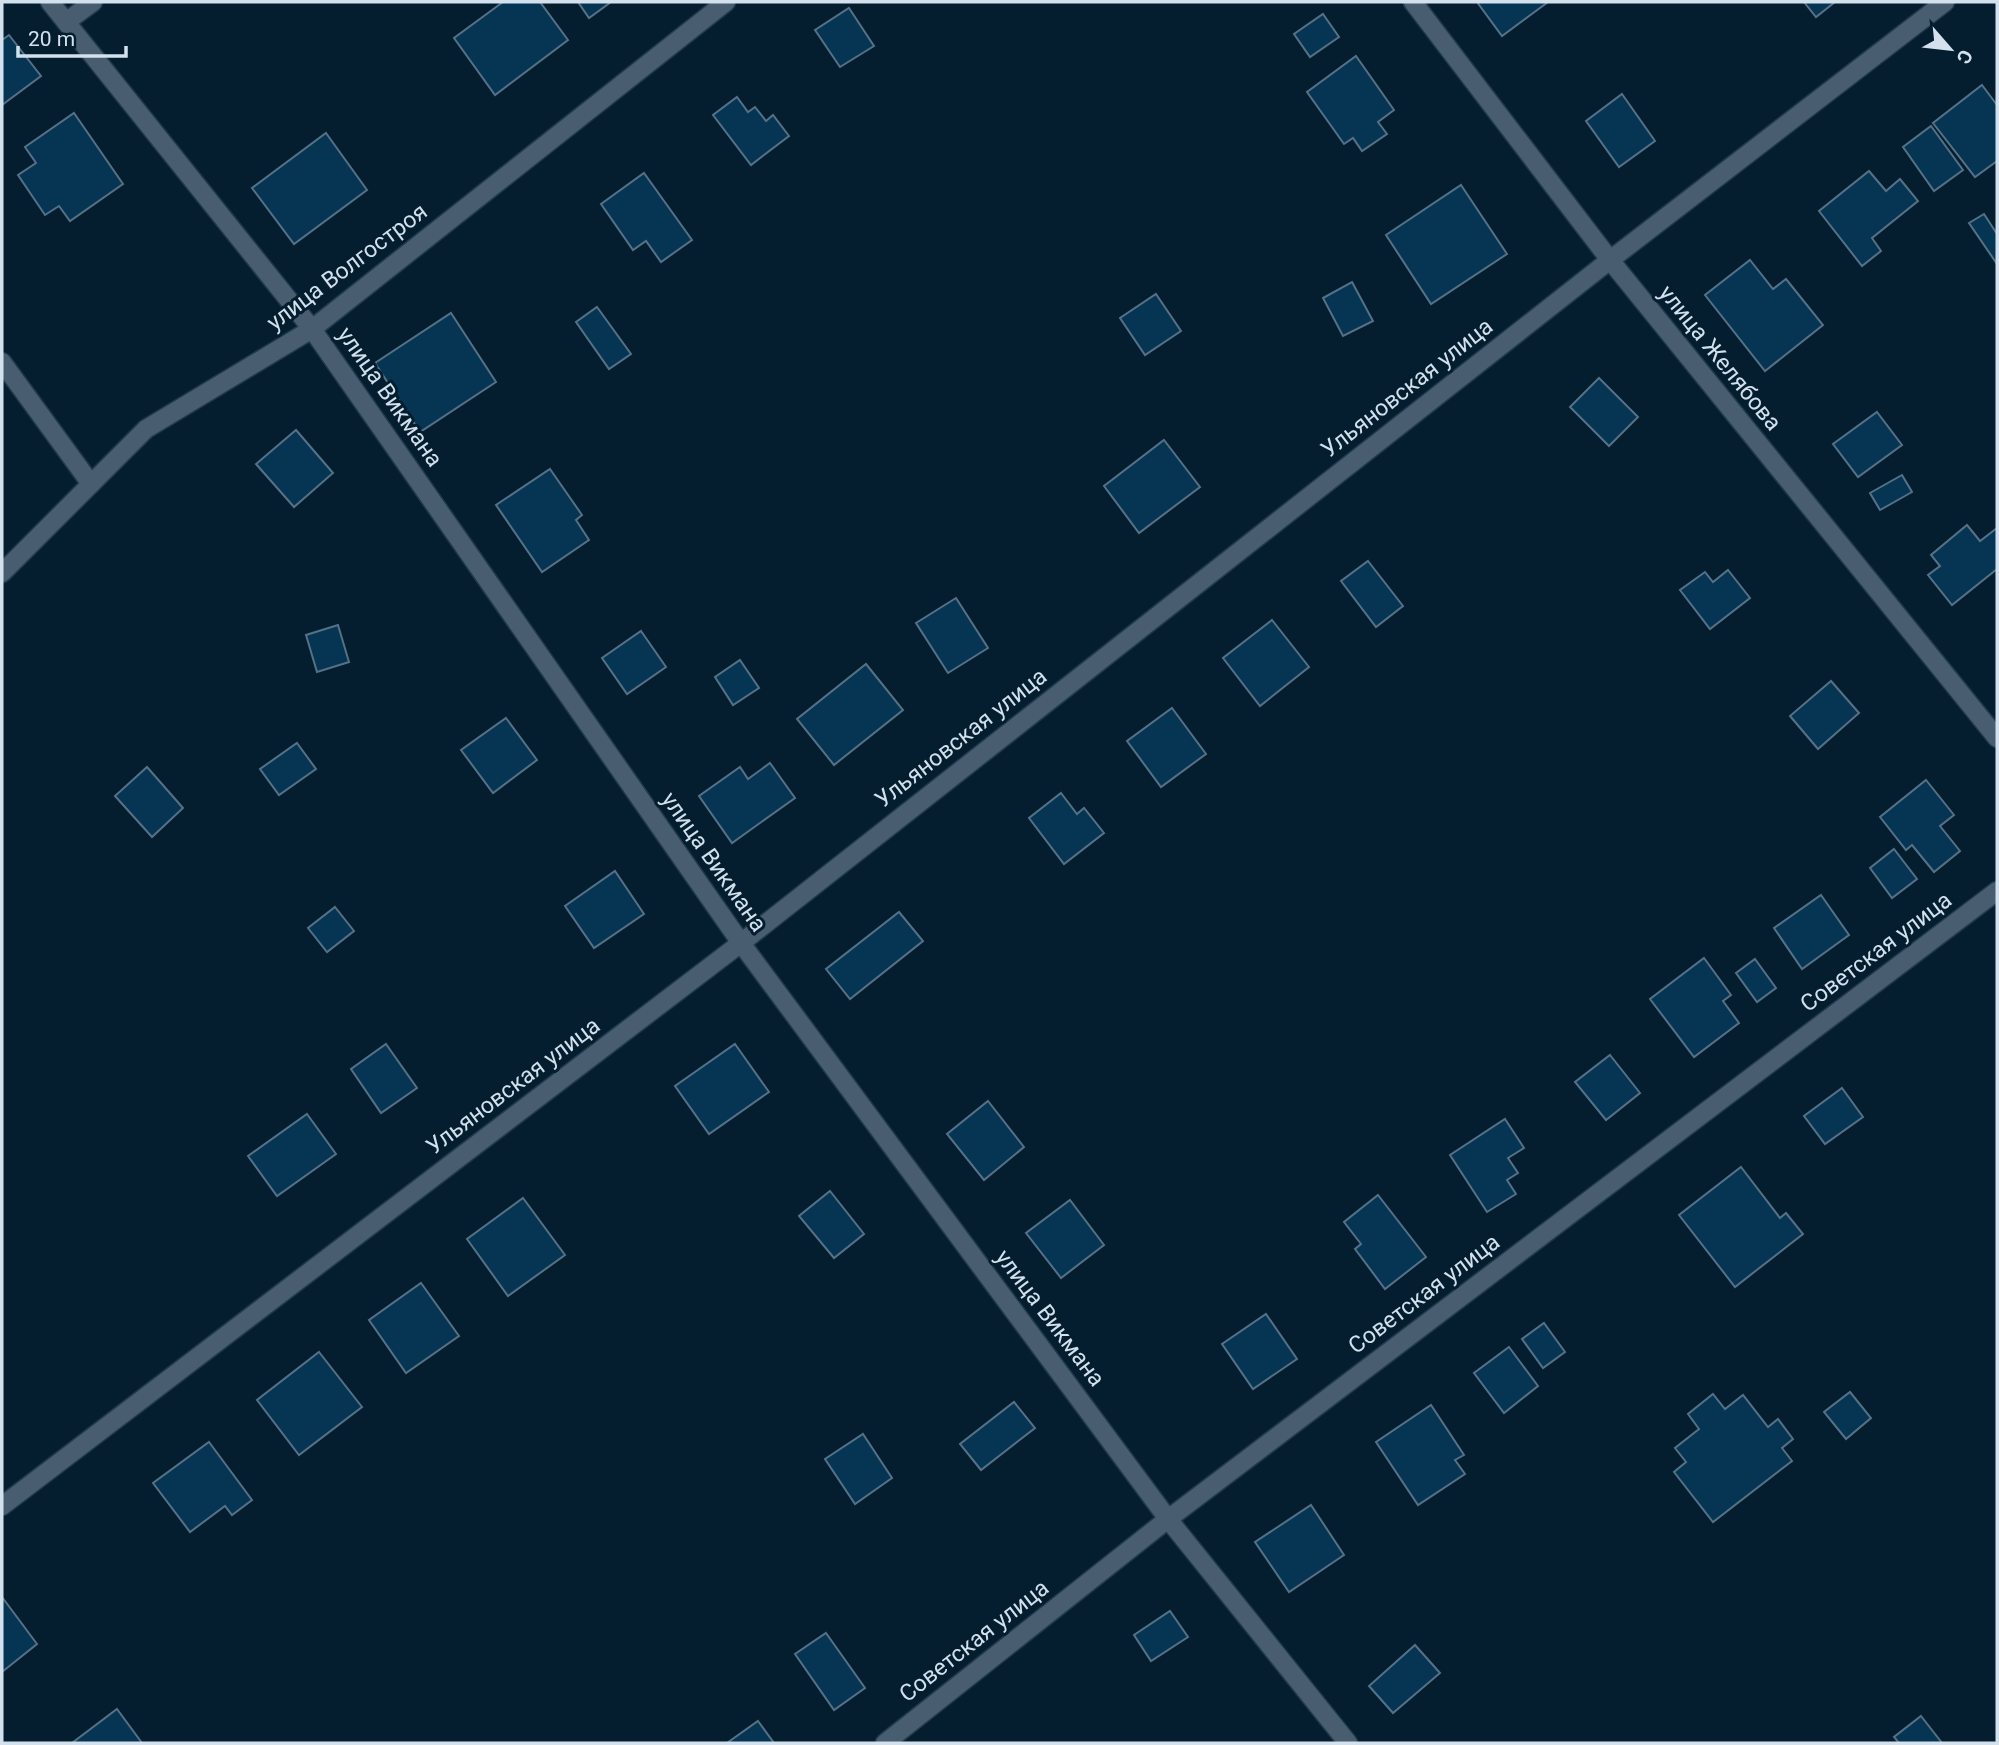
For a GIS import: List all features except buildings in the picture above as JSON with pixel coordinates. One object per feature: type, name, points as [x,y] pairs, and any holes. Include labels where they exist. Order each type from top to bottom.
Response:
[{"type":"street","name":"улица Викмана","points":[[50,2],[312,329],[741,943],[1168,1519],[1348,1743]]},
{"type":"street","points":[[66,22],[93,2]]},
{"type":"street","name":"улица Волгостроя","points":[[2,573],[146,429],[312,329],[726,2]]},
{"type":"street","name":"улица Желябова","points":[[1413,2],[1609,260],[1997,738]]},
{"type":"street","name":"Ульяновская улица","points":[[2,1506],[741,943],[1609,260],[1945,2]]},
{"type":"street","points":[[2,362],[91,484]]},
{"type":"street","name":"Советская улица","points":[[885,1743],[1168,1519],[1997,891]]}]
